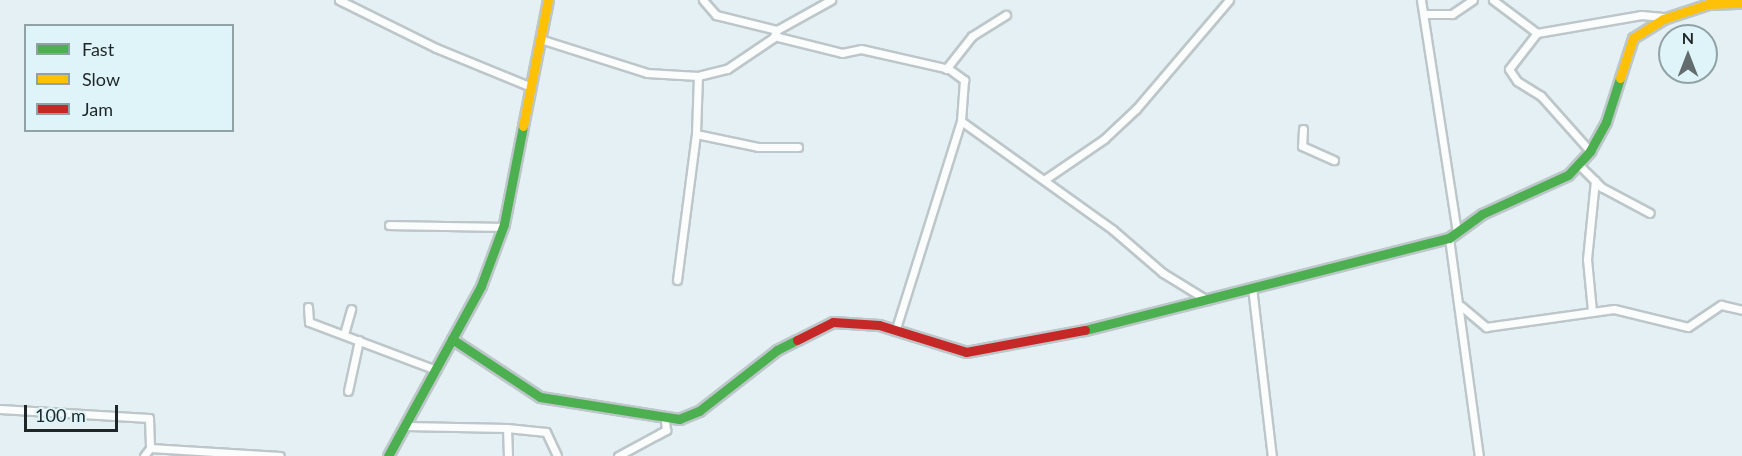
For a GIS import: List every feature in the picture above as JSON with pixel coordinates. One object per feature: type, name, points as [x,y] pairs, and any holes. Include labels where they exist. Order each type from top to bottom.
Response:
[{"type":"street","points":[[339,0],[435,48],[531,87]]},
{"type":"street","points":[[388,456],[481,286],[503,227],[548,0]]},
{"type":"street","points":[[703,0],[716,15],[842,54],[861,49],[946,69],[964,80],[961,122],[895,331]]},
{"type":"street","points":[[540,39],[647,73],[698,76],[727,69],[776,33],[831,0]]},
{"type":"street","points":[[1044,180],[1104,139],[1136,109],[1229,0]]},
{"type":"street","points":[[1421,0],[1453,235],[1479,456]]},
{"type":"street","points":[[1424,14],[1452,14],[1473,0]]},
{"type":"street","points":[[1493,0],[1537,33]]},
{"type":"street","points":[[452,339],[526,392],[665,420],[699,411],[810,330],[856,320],[966,352],[1039,342],[1207,300],[1453,235],[1482,214],[1568,175],[1590,151],[1616,97],[1633,38],[1669,17],[1708,4],[1737,2],[1742,12]]},
{"type":"street","points":[[946,69],[972,36],[990,20],[1006,15]]},
{"type":"street","points":[[1590,151],[1541,96],[1510,73],[1537,33],[1641,15],[1669,17]]},
{"type":"street","points":[[677,280],[696,134],[698,76]]},
{"type":"street","points":[[961,122],[1044,180],[1163,273],[1207,300]]},
{"type":"street","points":[[1303,129],[1302,146],[1334,160]]},
{"type":"street","points":[[696,134],[758,147],[798,147]]},
{"type":"street","points":[[1578,164],[1595,180],[1650,213]]},
{"type":"street","points":[[1592,311],[1587,259],[1595,180]]},
{"type":"street","points":[[389,225],[503,227]]},
{"type":"street","points":[[1252,287],[1272,456]]},
{"type":"street","points":[[1461,306],[1486,327],[1614,309],[1688,327],[1721,305],[1742,310]]},
{"type":"street","points":[[308,307],[309,322],[436,370]]},
{"type":"street","points":[[344,334],[351,309]]},
{"type":"street","points":[[348,391],[359,340]]},
{"type":"street","points":[[0,409],[138,415],[148,418],[150,448],[144,456]]},
{"type":"street","points":[[618,456],[666,430],[665,420]]},
{"type":"street","points":[[406,426],[507,428],[546,432],[557,456]]},
{"type":"street","points":[[507,428],[508,456]]},
{"type":"street","points":[[150,448],[280,456]]},
{"type":"traffic: fast","points":[[1085,330],[1449,238],[1482,214],[1568,175],[1590,151],[1606,122],[1620,78]]},
{"type":"traffic: fast","points":[[388,456],[481,286],[504,224],[523,126]]},
{"type":"traffic: fast","points":[[452,339],[540,397],[679,419],[699,411],[777,350],[797,340]]},
{"type":"traffic: slow","points":[[523,126],[548,0]]},
{"type":"traffic: slow","points":[[1620,78],[1633,38],[1663,19],[1708,4],[1742,3]]},
{"type":"traffic: jam","points":[[797,340],[833,322],[879,325],[966,352],[1085,330]]}]
